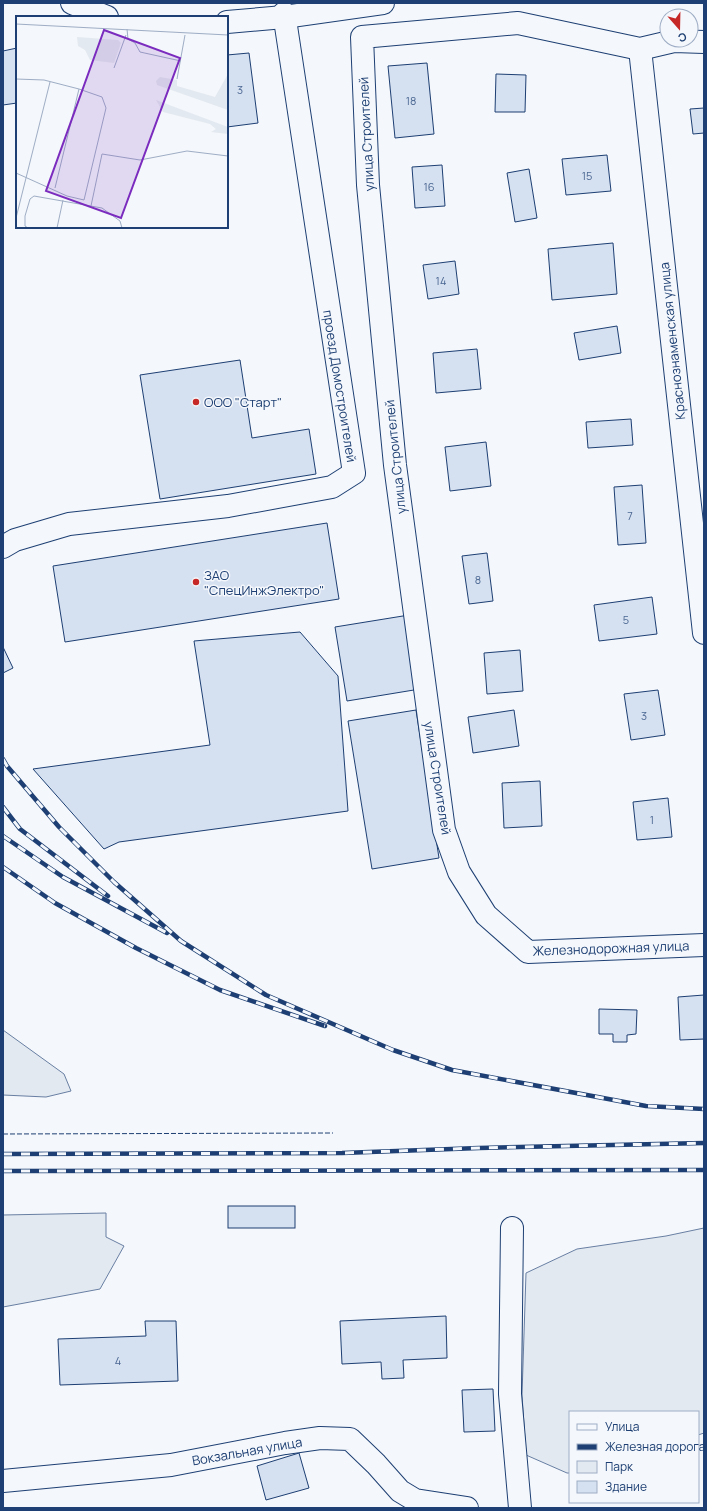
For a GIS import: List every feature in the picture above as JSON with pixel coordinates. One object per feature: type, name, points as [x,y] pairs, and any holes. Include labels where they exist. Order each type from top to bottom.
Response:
[{"type":"street","points":[[72,3],[104,16]]},
{"type":"street","points":[[228,22],[383,3]]},
{"type":"street","name":"проезд Домостроителей","points":[[3,546],[15,540],[69,524],[236,504],[332,487],[354,473],[284,15]]},
{"type":"street","name":"улица Строителей","points":[[459,872],[444,830],[395,465],[368,185],[362,37],[518,23],[640,49]]},
{"type":"street","points":[[640,49],[674,41],[704,42]]},
{"type":"street","name":"Краснознаменская улица","points":[[640,49],[704,633]]},
{"type":"street","name":"Железнодорожная улица","points":[[459,872],[486,915],[528,952],[704,944]]},
{"type":"street","points":[[512,1228],[510,1394],[520,1508]]},
{"type":"street","name":"Вокзальная улица","points":[[3,1481],[171,1465],[285,1443],[320,1438],[350,1439],[376,1464],[400,1491],[415,1500],[466,1508]]},
{"type":"green space","points":[[3,1030],[64,1074],[71,1091],[46,1097],[3,1095]]},
{"type":"green space","points":[[106,1213],[106,1237],[124,1246],[100,1289],[3,1307],[3,1215]]},
{"type":"green space","points":[[704,1228],[704,1433],[699,1435],[699,1411],[569,1411],[569,1473],[526,1455],[522,1395],[526,1273],[577,1249],[666,1236]]},
{"type":"building","points":[[16,48],[16,103],[3,105],[3,51]]},
{"type":"building","points":[[249,53],[258,123],[228,127],[228,55]]},
{"type":"building","points":[[427,63],[434,134],[395,138],[388,66]]},
{"type":"building","points":[[496,74],[526,75],[525,112],[495,112]]},
{"type":"building","points":[[704,108],[704,133],[693,134],[690,109]]},
{"type":"building","points":[[607,155],[611,191],[566,195],[562,159]]},
{"type":"building","points":[[442,165],[445,206],[415,208],[412,167]]},
{"type":"building","points":[[529,169],[537,218],[515,222],[507,173]]},
{"type":"building","points":[[613,243],[617,294],[552,300],[548,249]]},
{"type":"building","points":[[455,261],[459,294],[428,299],[423,265]]},
{"type":"building","points":[[617,326],[621,353],[579,360],[574,333]]},
{"type":"building","points":[[477,349],[481,389],[436,393],[433,353]]},
{"type":"building","name":"ООО \"Старт\"","points":[[240,360],[252,438],[309,429],[316,474],[160,499],[140,375]]},
{"type":"building","points":[[631,419],[633,445],[588,448],[586,422]]},
{"type":"building","points":[[486,442],[491,486],[450,491],[445,447]]},
{"type":"building","points":[[642,485],[646,543],[618,545],[614,487]]},
{"type":"building","name":"ЗАО \"СпецИнжЭлектро\"","points":[[327,523],[339,599],[65,642],[53,566]]},
{"type":"building","points":[[487,553],[493,601],[469,604],[462,556]]},
{"type":"building","points":[[652,597],[657,634],[599,641],[594,605]]},
{"type":"building","points":[[409,615],[420,689],[347,701],[335,627]]},
{"type":"building","points":[[300,632],[338,676],[348,811],[119,842],[104,849],[33,769],[210,745],[194,641]]},
{"type":"building","points":[[3,647],[13,668],[3,673]]},
{"type":"building","points":[[520,650],[523,691],[487,694],[484,653]]},
{"type":"building","points":[[658,690],[665,735],[631,740],[624,694]]},
{"type":"building","points":[[416,710],[439,858],[372,869],[348,721]]},
{"type":"building","points":[[514,710],[519,746],[473,753],[468,717]]},
{"type":"building","points":[[540,781],[542,826],[504,828],[502,783]]},
{"type":"building","points":[[668,798],[672,837],[637,840],[633,802]]},
{"type":"building","points":[[704,995],[704,1039],[680,1040],[678,997]]},
{"type":"building","points":[[599,1009],[637,1010],[636,1034],[627,1035],[627,1042],[613,1042],[613,1034],[599,1034]]},
{"type":"building","points":[[228,1206],[295,1206],[295,1228],[228,1228]]},
{"type":"building","points":[[446,1316],[447,1358],[403,1360],[404,1378],[382,1379],[381,1362],[342,1364],[340,1321]]},
{"type":"building","points":[[145,1321],[176,1321],[178,1381],[60,1385],[58,1339],[146,1336]]},
{"type":"building","points":[[493,1389],[495,1431],[464,1432],[462,1390]]},
{"type":"building","points":[[299,1453],[309,1488],[266,1500],[257,1466]]},
{"type":"railway","points":[[3,759],[7,766],[59,827],[114,882],[181,941],[266,995],[393,1050],[452,1070],[646,1106],[704,1109]]},
{"type":"railway","points":[[3,807],[20,829],[108,896]]},
{"type":"railway","points":[[3,836],[63,877],[167,933]]},
{"type":"railway","points":[[3,867],[55,903],[136,948],[220,990],[325,1026]]},
{"type":"railway","points":[[3,1154],[342,1153],[479,1148],[704,1143]]},
{"type":"railway","points":[[3,1171],[704,1170]]},
{"type":"fence","points":[[3,1134],[333,1133]]},
{"type":"place","name":"ООО \"Старт\"","points":[[196,402]]},
{"type":"place","name":"ЗАО \"СпецИнжЭлектро\"","points":[[196,582]]}]
